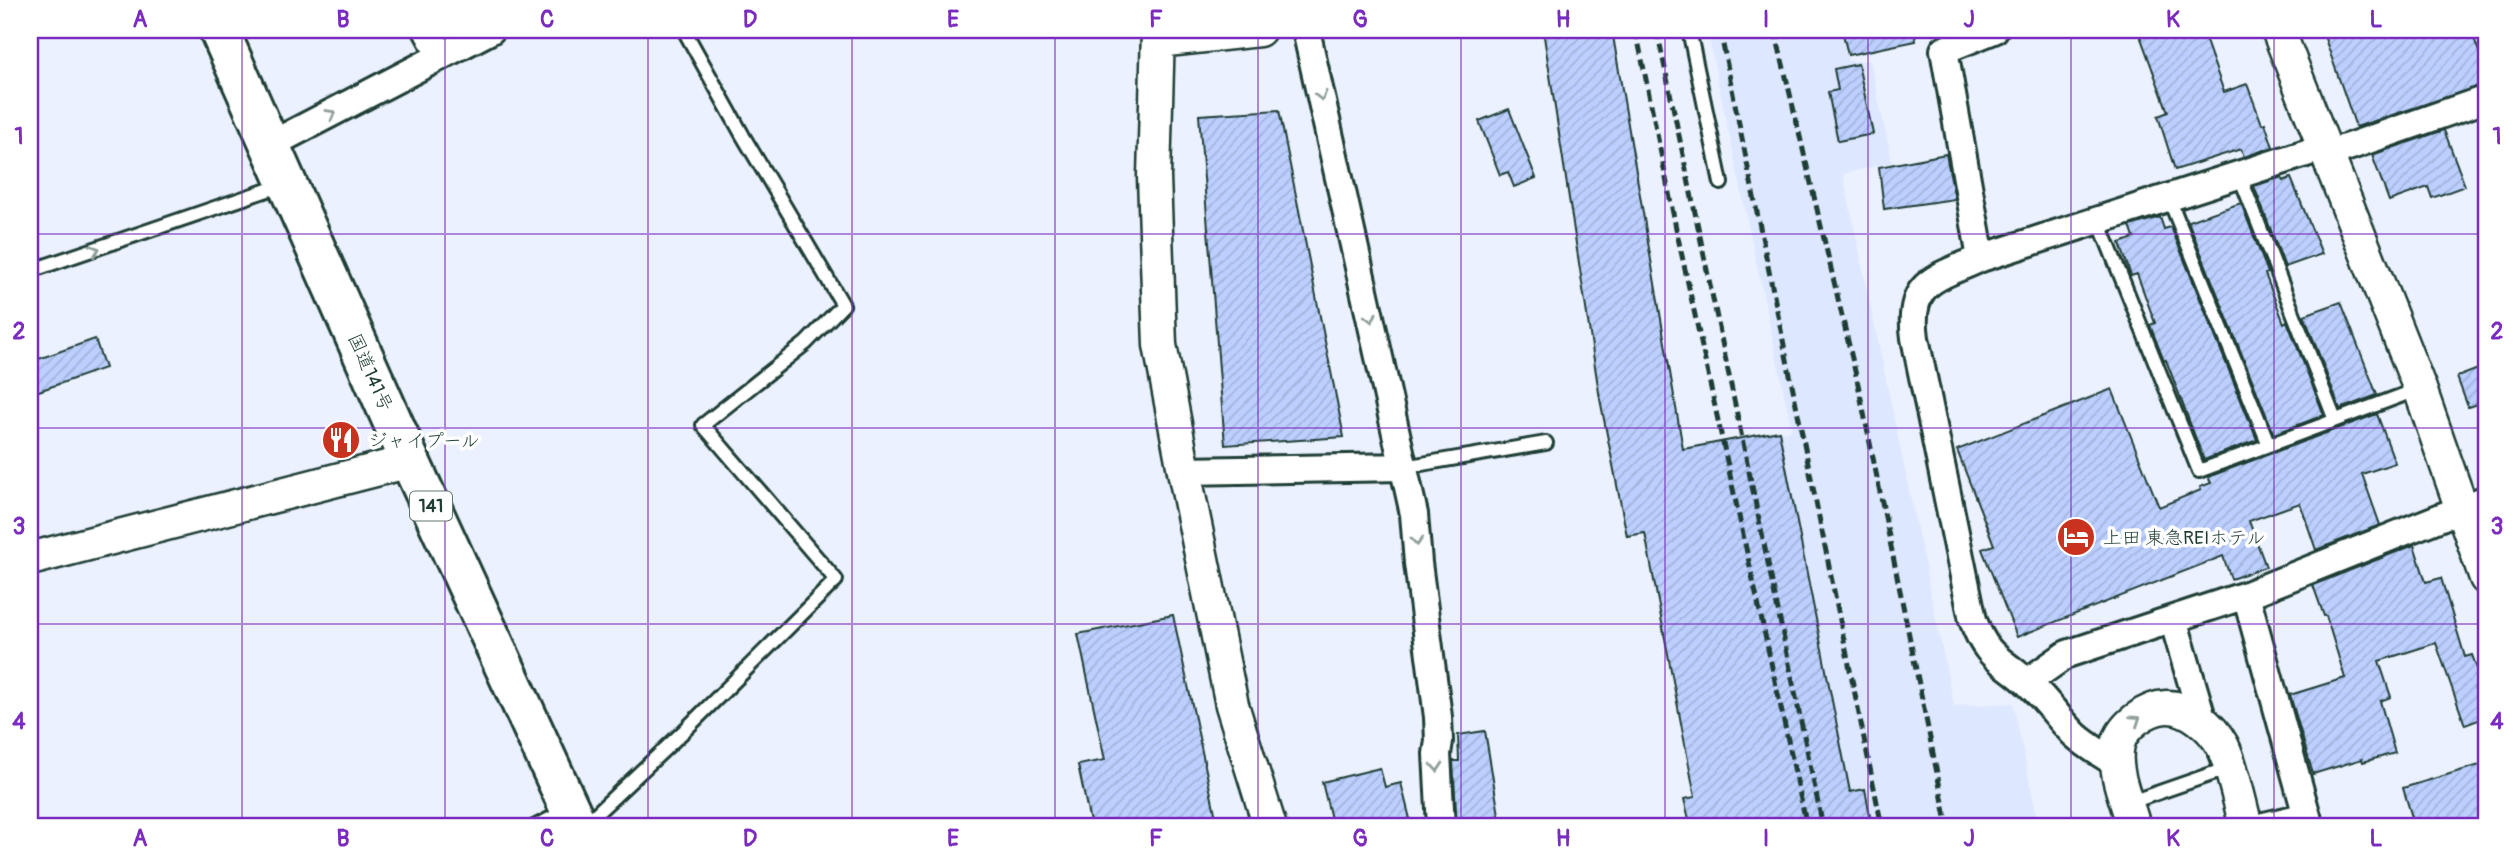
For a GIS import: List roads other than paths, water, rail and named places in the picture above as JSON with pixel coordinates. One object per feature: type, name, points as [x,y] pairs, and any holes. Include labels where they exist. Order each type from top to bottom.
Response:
[{"type":"highway","name":"国道141号","points":[[219,30],[411,461],[576,821]]},
{"type":"street","points":[[427,30],[440,56]]},
{"type":"street","points":[[270,145],[491,30]]},
{"type":"street","points":[[1259,30],[1158,35],[1154,177],[1160,345],[1231,705],[1270,827]]},
{"type":"street","points":[[1306,30],[1414,514],[1438,717],[1441,827]]},
{"type":"street","points":[[1981,258],[1944,50],[1994,30]]},
{"type":"street","points":[[2278,30],[2420,389],[2475,504],[2486,578]]},
{"type":"street","points":[[2115,763],[2075,735],[2027,682],[1996,659],[1981,642],[1973,620],[1912,317],[1916,299],[1926,283],[1981,258],[2238,173],[2327,150],[2486,99]]},
{"type":"street","points":[[30,559],[411,461]]},
{"type":"street","points":[[1184,471],[1404,467]]},
{"type":"street","points":[[2027,682],[2067,654],[2246,595],[2475,504]]},
{"type":"street","points":[[2246,595],[2308,822],[2260,827]]},
{"type":"street","points":[[2173,619],[2203,721],[2223,746],[2246,827]]},
{"type":"street","points":[[2131,815],[2115,763],[2119,741],[2126,727],[2139,716],[2166,707],[2203,721]]},
{"type":"lane","points":[[534,827],[576,821],[684,731],[836,580],[703,425],[806,343],[843,305],[684,30]]},
{"type":"lane","points":[[1689,30],[1721,183]]},
{"type":"lane","points":[[2238,173],[2335,420]]},
{"type":"lane","points":[[30,271],[288,183]]},
{"type":"lane","points":[[2168,196],[2269,445]]},
{"type":"lane","points":[[2098,219],[2199,471],[2420,389]]},
{"type":"lane","points":[[1404,467],[1546,443]]},
{"type":"lane","points":[[2131,815],[2230,768]]},
{"type":"railway","points":[[1636,30],[1677,233],[1807,827]]},
{"type":"railway","points":[[1657,30],[1823,827]]},
{"type":"railway","points":[[1720,30],[1882,827]]},
{"type":"railway","points":[[1775,30],[1858,384],[1948,827]]},
{"type":"place","name":"ジャイプール","points":[[341,440]]},
{"type":"place","name":"上田 東急REIホテル","points":[[2076,537]]}]
